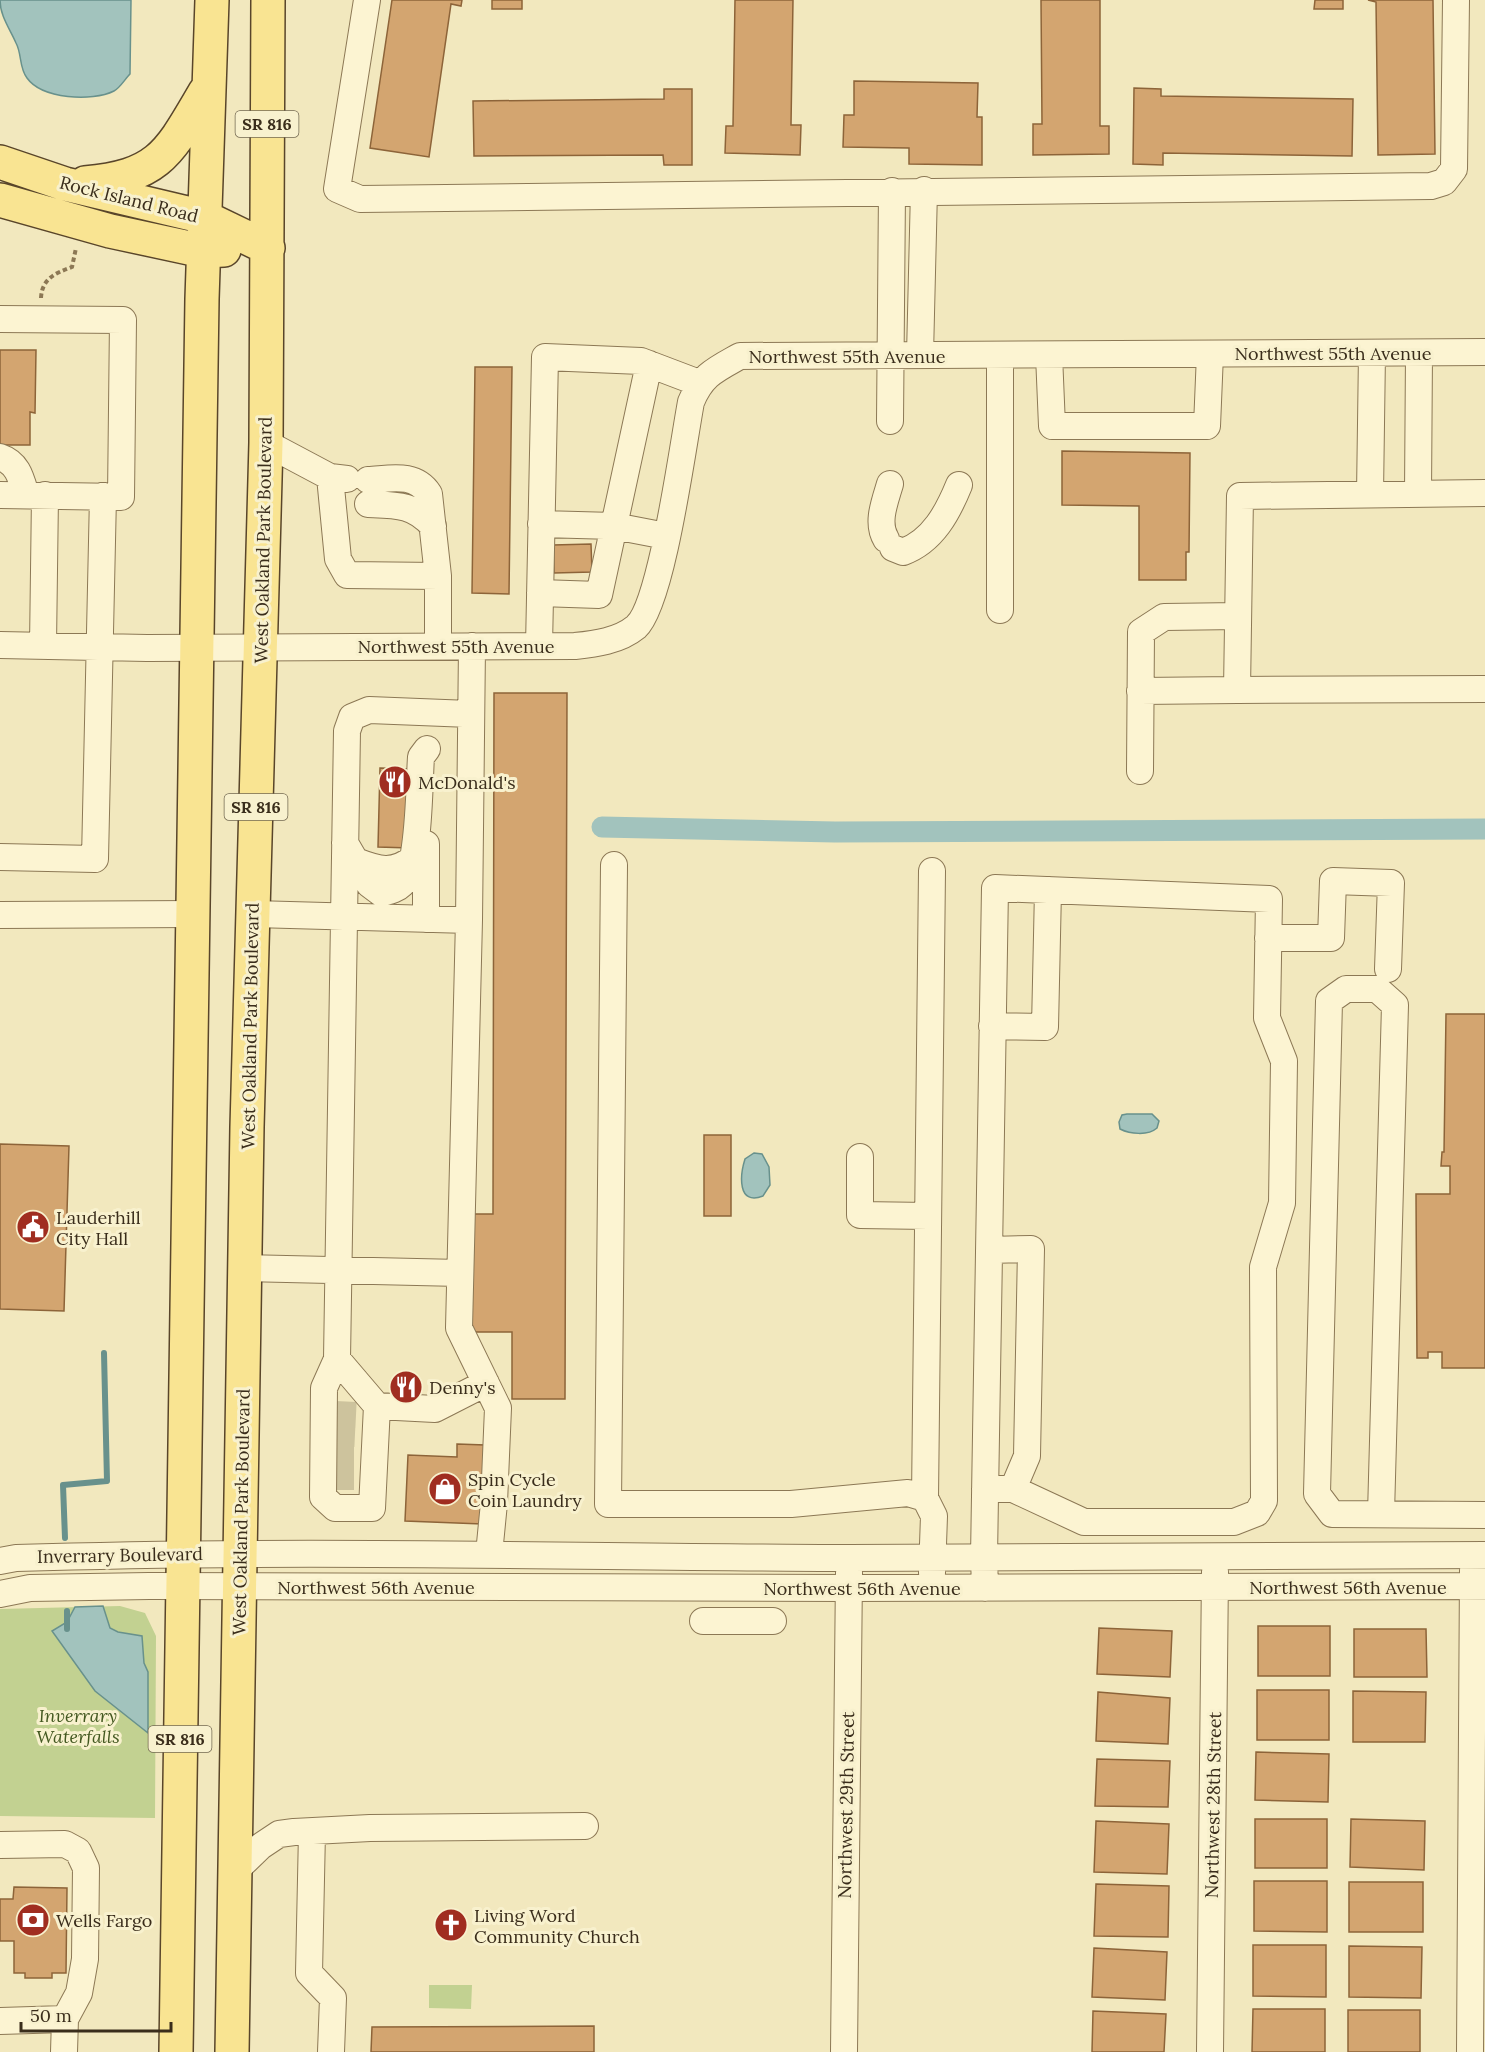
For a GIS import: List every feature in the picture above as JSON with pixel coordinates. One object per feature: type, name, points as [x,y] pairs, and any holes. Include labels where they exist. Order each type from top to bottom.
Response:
[{"type":"main road","name":"SR 816","points":[[176,2052],[196,648],[207,89],[212,0]]},
{"type":"main road","name":"West Oakland Park Boulevard","points":[[232,2052],[252,914],[266,443],[268,0]]},
{"type":"main road","points":[[65,184],[128,177],[148,168],[168,153],[207,89]]},
{"type":"main road","name":"Rock Island Road","points":[[0,162],[65,184],[204,217],[268,248]]},
{"type":"main road","name":"Rock Island Road","points":[[0,200],[61,219],[203,251],[268,248]]},
{"type":"street","points":[[367,0],[337,189],[360,199],[924,190],[1431,186],[1444,182],[1454,169],[1456,0]]},
{"type":"street","points":[[920,355],[924,190]]},
{"type":"street","points":[[890,421],[892,191]]},
{"type":"street","points":[[0,319],[123,320],[121,497],[0,495]]},
{"type":"street","name":"Northwest 55th Avenue","points":[[0,645],[196,648],[598,644],[637,627],[657,586],[691,402],[699,383],[713,371],[740,356],[1485,352]]},
{"type":"street","points":[[1370,494],[1372,353]]},
{"type":"street","points":[[1418,493],[1419,353]]},
{"type":"street","points":[[1049,355],[1052,426],[1207,426],[1210,354]]},
{"type":"street","points":[[1000,356],[1000,610]]},
{"type":"street","points":[[539,645],[545,357],[641,361],[699,383]]},
{"type":"street","points":[[540,593],[599,595],[649,364]]},
{"type":"street","points":[[266,443],[331,489],[363,492],[412,479],[423,485],[429,494],[438,576],[438,646]]},
{"type":"street","points":[[0,457],[8,459],[36,495],[42,646]]},
{"type":"street","points":[[890,484],[881,520],[882,533],[889,543],[903,552],[912,549],[931,533],[950,507],[959,485]]},
{"type":"street","points":[[331,489],[338,559],[347,575],[438,576]]},
{"type":"street","points":[[1237,690],[1240,495],[1485,492]]},
{"type":"street","points":[[0,857],[94,859],[102,496]]},
{"type":"street","points":[[541,524],[614,526],[666,536]]},
{"type":"street","points":[[1140,771],[1141,632],[1164,617],[1238,616]]},
{"type":"street","points":[[472,646],[469,920],[459,1328],[498,1408],[494,1503],[489,1554]]},
{"type":"street","points":[[1140,691],[1485,689]]},
{"type":"street","points":[[349,1444],[337,1359],[336,1270],[343,917],[350,852],[347,731],[352,717],[369,711],[470,714]]},
{"type":"street","points":[[426,919],[427,713]]},
{"type":"street","points":[[350,852],[369,884],[381,893],[394,890],[404,883],[413,867],[421,757],[427,749]]},
{"type":"street","points":[[614,865],[608,1504],[791,1504],[908,1493],[926,1498]]},
{"type":"street","points":[[932,871],[926,1498],[934,1516],[932,1588]]},
{"type":"street","points":[[1268,938],[1331,938],[1333,881],[1391,883],[1388,969]]},
{"type":"street","points":[[985,1489],[1013,1489],[1084,1522],[1234,1522],[1257,1514],[1264,1501],[1263,1267],[1282,1203],[1284,1061],[1267,1018],[1269,899],[994,888],[989,1250],[985,1489],[984,1557],[985,1588]]},
{"type":"street","points":[[992,1026],[1046,1027],[1048,890]]},
{"type":"street","points":[[0,915],[194,914]]},
{"type":"street","points":[[252,914],[469,920]]},
{"type":"street","points":[[1381,1514],[1395,1005],[1377,989],[1346,989],[1329,1001],[1317,1494],[1332,1514],[1485,1515]]},
{"type":"street","points":[[861,1157],[860,1215],[928,1216]]},
{"type":"street","points":[[989,1250],[1031,1250],[1027,1456],[1013,1489]]},
{"type":"street","points":[[246,1268],[460,1273]]},
{"type":"street","points":[[337,1359],[324,1388],[349,1444]]},
{"type":"street","points":[[349,1444],[435,1409],[486,1383]]},
{"type":"street","name":"Inverrary Boulevard","points":[[0,1561],[16,1558],[240,1553]]},
{"type":"street","name":"Northwest 56th Avenue","points":[[240,1553],[849,1558],[1479,1555]]},
{"type":"street","points":[[1470,2052],[1479,1555]]},
{"type":"street","points":[[732,1621],[733,1588],[751,1557]]},
{"type":"street","name":"Northwest 28th Street","points":[[1210,2052],[1216,1557]]},
{"type":"street","name":"Northwest 29th Street","points":[[844,2052],[849,1558]]},
{"type":"street","name":"Northwest 56th Avenue","points":[[240,1588],[1479,1586]]},
{"type":"street","name":"Inverrary Boulevard","points":[[0,1593],[30,1588],[240,1588]]},
{"type":"street","points":[[703,1621],[773,1621]]},
{"type":"street","points":[[235,1871],[261,1846],[279,1834],[380,1828],[585,1826]]},
{"type":"street","points":[[312,1832],[309,1973],[333,1998],[331,2052]]},
{"type":"street","points":[[0,1845],[65,1844],[78,1851],[86,1868],[85,1959],[79,1993],[65,2019],[64,2052]]},
{"type":"street","points":[[0,2020],[65,2019]]},
{"type":"path","points":[[40,302],[41,291],[50,275],[72,267],[76,248]]},
{"type":"green space","name":"Inverrary Waterfalls","points":[[120,1606],[145,1613],[156,1636],[155,1818],[0,1816],[0,1609]]},
{"type":"green space","points":[[429,1985],[472,1985],[471,2009],[429,2008]]},
{"type":"water","points":[[0,0],[131,0],[130,74],[114,91],[93,97],[68,97],[34,85],[23,70],[18,47],[3,17]]},
{"type":"water","points":[[1152,1114],[1159,1121],[1157,1128],[1153,1131],[1139,1133],[1120,1129],[1119,1122],[1122,1115]]},
{"type":"water","points":[[754,1153],[762,1154],[769,1167],[770,1185],[763,1196],[755,1198],[749,1197],[742,1187],[745,1159]]},
{"type":"water","points":[[103,1606],[110,1628],[118,1632],[142,1636],[144,1663],[148,1672],[148,1733],[95,1691],[52,1631],[67,1622],[75,1607]]},
{"type":"building","points":[[392,0],[462,0],[461,6],[451,4],[429,157],[370,148]]},
{"type":"building","points":[[492,0],[522,0],[522,9],[492,9]]},
{"type":"building","points":[[735,0],[793,0],[791,125],[801,125],[800,155],[725,153],[726,126],[733,126]]},
{"type":"building","points":[[1041,0],[1100,0],[1100,126],[1109,126],[1109,154],[1033,155],[1033,124],[1042,124]]},
{"type":"building","points":[[1315,0],[1343,0],[1343,9],[1314,9]]},
{"type":"building","points":[[1368,0],[1433,0],[1435,154],[1378,155],[1376,2]]},
{"type":"building","points":[[854,81],[978,83],[977,117],[982,117],[982,165],[909,164],[909,148],[843,147],[844,115],[854,115]]},
{"type":"building","points":[[1134,88],[1161,89],[1161,96],[1353,99],[1352,156],[1163,153],[1163,165],[1133,164]]},
{"type":"building","points":[[664,89],[692,89],[692,165],[664,165],[663,155],[474,156],[473,101],[664,99]]},
{"type":"building","points":[[0,350],[36,350],[35,413],[30,412],[30,445],[0,445]]},
{"type":"building","points":[[475,367],[512,367],[509,594],[472,593]]},
{"type":"building","points":[[1062,451],[1190,453],[1189,552],[1186,552],[1186,580],[1139,580],[1139,506],[1062,505]]},
{"type":"building","points":[[591,544],[592,572],[554,573],[553,545]]},
{"type":"building","points":[[494,693],[567,693],[565,1399],[512,1399],[512,1332],[468,1332],[468,1214],[493,1214]]},
{"type":"building","points":[[380,768],[412,769],[410,848],[378,847]]},
{"type":"building","points":[[1446,1014],[1485,1014],[1485,1368],[1442,1368],[1442,1352],[1428,1352],[1428,1358],[1417,1358],[1416,1194],[1450,1194],[1450,1166],[1441,1166],[1442,1152],[1444,1152]]},
{"type":"building","points":[[704,1135],[731,1135],[731,1216],[704,1216]]},
{"type":"building","name":"Lauderhill City Hall","points":[[0,1144],[69,1146],[64,1311],[0,1309]]},
{"type":"building","name":"Spin Cycle Coin Laundry","points":[[457,1444],[485,1445],[482,1524],[405,1521],[408,1455],[457,1457]]},
{"type":"building","points":[[1258,1626],[1330,1626],[1330,1676],[1258,1676]]},
{"type":"building","points":[[1099,1628],[1172,1631],[1170,1677],[1097,1674]]},
{"type":"building","points":[[1354,1629],[1426,1629],[1427,1677],[1354,1677]]},
{"type":"building","points":[[1257,1690],[1329,1690],[1329,1740],[1257,1740]]},
{"type":"building","points":[[1353,1691],[1426,1692],[1425,1742],[1353,1742]]},
{"type":"building","points":[[1098,1692],[1170,1698],[1168,1744],[1096,1741]]},
{"type":"building","points":[[1256,1752],[1329,1754],[1328,1802],[1255,1800]]},
{"type":"building","points":[[1097,1759],[1170,1761],[1168,1807],[1095,1806]]},
{"type":"building","points":[[1255,1819],[1327,1819],[1327,1868],[1255,1868]]},
{"type":"building","points":[[1351,1819],[1425,1821],[1424,1870],[1350,1867]]},
{"type":"building","points":[[1096,1821],[1169,1824],[1167,1874],[1094,1872]]},
{"type":"building","points":[[1254,1881],[1327,1881],[1327,1932],[1254,1931]]},
{"type":"building","points":[[1349,1882],[1423,1882],[1423,1932],[1349,1932]]},
{"type":"building","points":[[1096,1884],[1169,1886],[1168,1937],[1094,1936]]},
{"type":"building","name":"Wells Fargo","points":[[14,1887],[67,1888],[66,1973],[52,1973],[52,1978],[25,1978],[25,1973],[14,1973],[14,1941],[0,1941],[0,1899],[13,1899]]},
{"type":"building","points":[[1253,1945],[1326,1945],[1326,1997],[1253,1996]]},
{"type":"building","points":[[1349,1946],[1422,1947],[1421,1998],[1349,1997]]},
{"type":"building","points":[[1094,1948],[1167,1952],[1165,2000],[1092,1997]]},
{"type":"building","points":[[1253,2009],[1325,2009],[1325,2052],[1252,2052]]},
{"type":"building","points":[[1348,2010],[1420,2010],[1420,2052],[1348,2052]]},
{"type":"building","points":[[1093,2011],[1166,2014],[1164,2052],[1092,2052]]},
{"type":"building","points":[[594,2026],[594,2052],[371,2052],[372,2027]]},
{"type":"waterway","points":[[602,827],[835,832],[1485,829]]},
{"type":"waterway","points":[[65,1538],[63,1485],[107,1481],[104,1353]]},
{"type":"waterway","points":[[67,1611],[67,1629]]},
{"type":"tunnel","points":[[335,1414],[356,1415]]},
{"type":"tunnel","points":[[334,1433],[355,1434]]},
{"type":"tunnel","points":[[333,1459],[354,1459]]},
{"type":"tunnel","points":[[334,1477],[354,1477]]},
{"type":"place","name":"McDonald's","points":[[395,782]]},
{"type":"place","name":"Lauderhill City Hall","points":[[33,1227]]},
{"type":"place","name":"Denny's","points":[[406,1387]]},
{"type":"place","name":"Spin Cycle Coin Laundry","points":[[445,1489]]},
{"type":"place","name":"Wells Fargo","points":[[33,1920]]},
{"type":"place","name":"Living Word Community Church","points":[[451,1925]]}]
